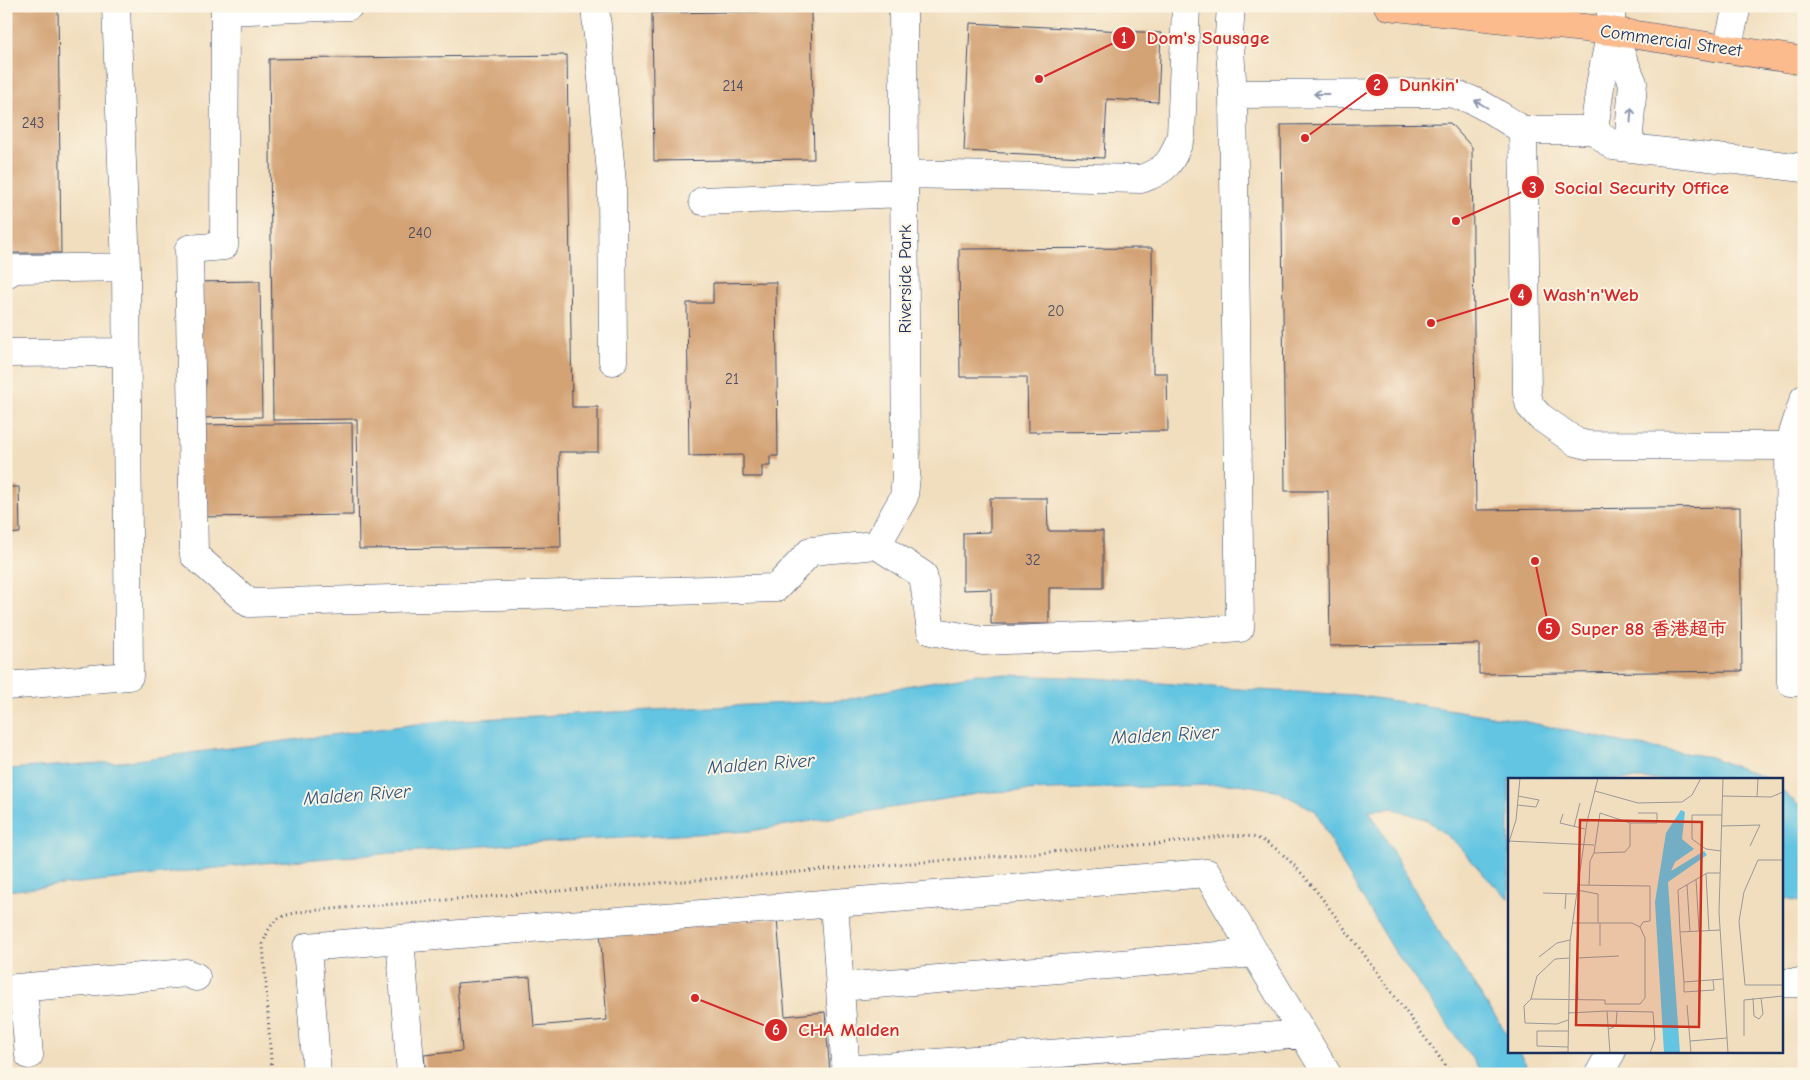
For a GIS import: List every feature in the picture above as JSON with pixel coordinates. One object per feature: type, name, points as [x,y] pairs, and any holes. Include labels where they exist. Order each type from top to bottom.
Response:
[{"type":"main road","name":"Commercial Street","points":[[1388,6],[1611,19],[1727,49],[1804,61]]},
{"type":"street","points":[[6,686],[129,676],[126,267],[116,6]]},
{"type":"street","points":[[349,6],[225,8],[224,246],[188,249],[194,555],[249,603],[776,588],[811,551],[877,545],[923,575],[931,631],[983,641],[1178,633],[1240,628],[1233,94],[1229,35],[1231,6]]},
{"type":"street","points":[[596,6],[612,183],[613,361]]},
{"type":"street","name":"Riverside Park","points":[[877,545],[904,497],[906,476],[903,6]]},
{"type":"street","points":[[703,201],[904,184],[1141,179],[1158,173],[1174,156],[1180,136],[1186,6]]},
{"type":"street","points":[[1727,49],[1737,6]]},
{"type":"street","points":[[1594,130],[1611,19]]},
{"type":"street","points":[[1611,19],[1633,83],[1628,147]]},
{"type":"street","points":[[1233,94],[1448,93],[1476,100],[1522,130],[1594,130],[1613,146],[1804,168]]},
{"type":"street","points":[[1522,130],[1527,394],[1530,406],[1539,416],[1576,442],[1587,445],[1789,446]]},
{"type":"street","points":[[6,274],[15,269],[126,267]]},
{"type":"street","points":[[6,353],[127,352]]},
{"type":"street","points":[[1804,399],[1789,446],[1791,682],[1804,682]]},
{"type":"street","points":[[317,1074],[307,947],[1207,873],[1327,1074]]},
{"type":"street","points":[[834,903],[846,1072],[1303,1034]]},
{"type":"street","points":[[400,939],[411,1074]]},
{"type":"street","points":[[840,986],[1255,953]]},
{"type":"street","points":[[29,1055],[15,988],[186,973],[196,977]]},
{"type":"street","points":[[1782,983],[1804,983]]},
{"type":"street","points":[[1598,1074],[1611,1052]]},
{"type":"water","name":"Malden River","points":[[977,674],[1095,678],[1238,689],[1355,695],[1518,720],[1634,745],[1710,757],[1766,778],[1508,778],[1508,898],[1485,876],[1456,843],[1427,820],[1392,808],[1369,810],[1442,937],[1508,1036],[1508,1052],[1519,1052],[1532,1074],[1483,1074],[1394,950],[1344,867],[1316,811],[1275,790],[1239,784],[988,792],[750,831],[510,844],[263,863],[6,891],[6,769],[120,762],[441,721],[845,700],[906,686]]},
{"type":"water","points":[[1782,791],[1804,810],[1804,903],[1782,898]]},
{"type":"building","points":[[6,6],[58,6],[61,253],[7,253]]},
{"type":"building","points":[[811,11],[814,159],[654,161],[652,13]]},
{"type":"building","points":[[970,23],[1161,33],[1158,102],[1107,99],[1104,158],[964,151]]},
{"type":"building","points":[[567,55],[572,407],[598,407],[598,452],[559,452],[561,547],[359,549],[357,419],[273,420],[269,59]]},
{"type":"building","points":[[1450,123],[1472,147],[1476,510],[1740,507],[1742,671],[1479,674],[1479,644],[1330,646],[1328,491],[1285,491],[1281,125]]},
{"type":"building","points":[[1152,248],[1153,373],[1167,373],[1168,431],[1028,432],[1027,377],[960,377],[959,249]]},
{"type":"building","points":[[260,281],[262,417],[197,418],[195,282]]},
{"type":"building","points":[[776,282],[778,456],[770,456],[770,466],[762,466],[762,477],[743,477],[743,455],[689,456],[687,303],[713,303],[713,283]]},
{"type":"building","points":[[352,423],[353,515],[201,517],[200,425]]},
{"type":"building","points":[[6,487],[19,487],[20,533],[6,534]]},
{"type":"building","points":[[990,498],[1047,498],[1048,531],[1103,531],[1103,588],[1049,588],[1049,624],[991,624],[991,589],[963,590],[963,533],[990,532]]},
{"type":"building","points":[[777,918],[785,1016],[825,1012],[830,1074],[426,1074],[424,1055],[462,1051],[457,983],[530,977],[534,1026],[607,1020],[600,932]]},
{"type":"place","name":"Dom's Sausage","points":[[1039,79]]},
{"type":"place","name":"Dunkin'","points":[[1305,138]]},
{"type":"place","name":"Social Security Office","points":[[1456,221]]},
{"type":"place","name":"Wash'n'Web","points":[[1431,323]]},
{"type":"place","name":"Super 88 香港超市","points":[[1535,561]]},
{"type":"place","name":"CHA Malden","points":[[695,998]]}]
